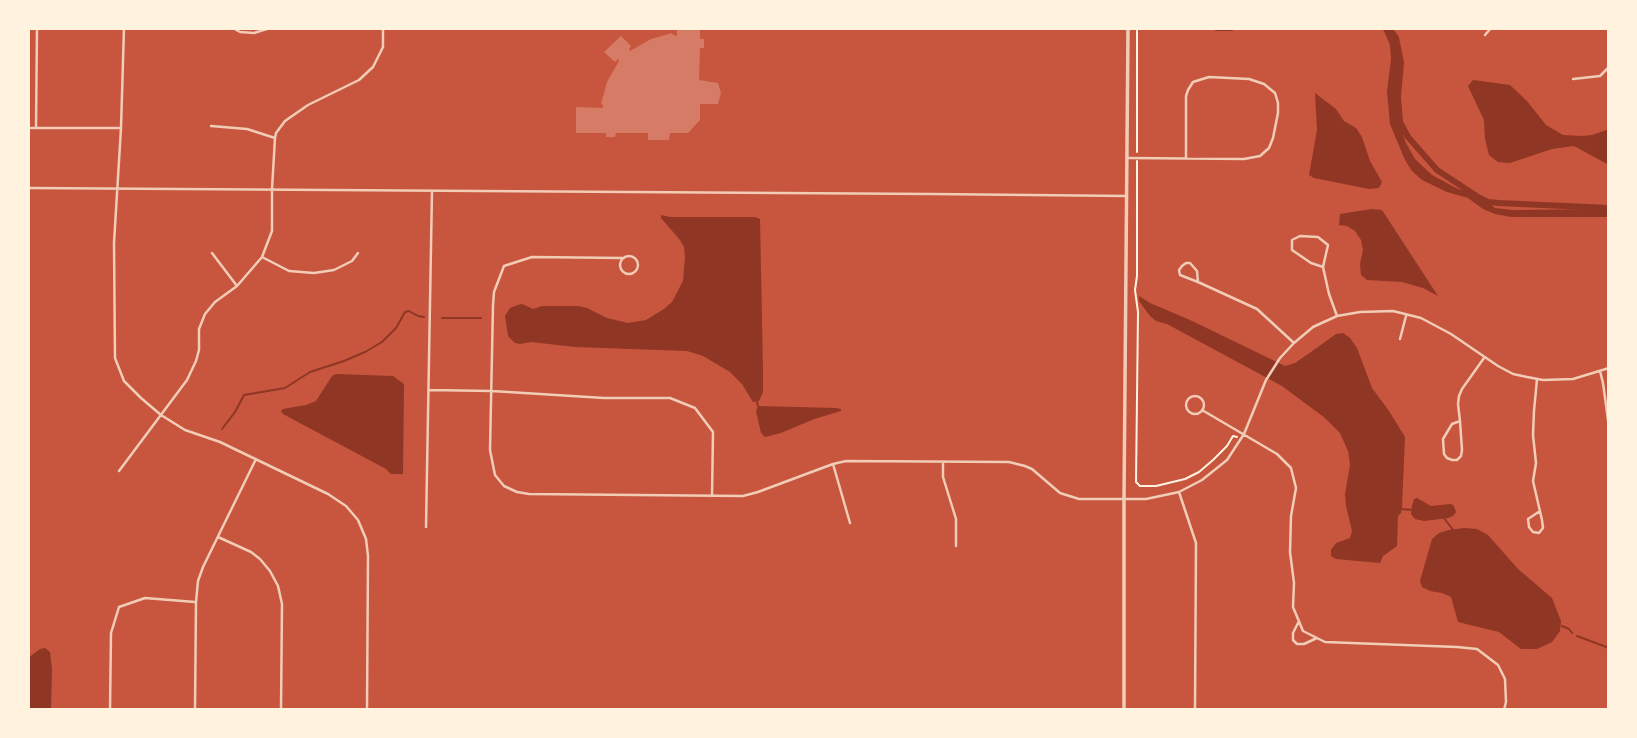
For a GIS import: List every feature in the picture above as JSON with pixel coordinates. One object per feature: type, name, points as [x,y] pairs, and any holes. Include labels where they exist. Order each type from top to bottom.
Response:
[{"type":"street","points":[[36,128],[37,28]]},
{"type":"street","points":[[124,28],[114,243],[115,358],[124,381],[161,415],[185,430],[220,442],[337,499],[351,510],[362,528],[368,556],[367,710]]},
{"type":"street","points":[[233,28],[240,32],[254,33],[270,28]]},
{"type":"street","points":[[119,471],[187,380],[199,351],[200,328],[205,314],[215,302],[237,286],[262,257],[272,231],[276,133],[285,121],[359,80],[373,67],[383,47],[383,28]]},
{"type":"street","points":[[1124,710],[1128,28]]},
{"type":"street","points":[[1485,35],[1491,28]]},
{"type":"street","points":[[1573,79],[1600,76],[1609,67]]},
{"type":"street","points":[[1128,158],[1253,159],[1269,148],[1273,138],[1278,113],[1275,93],[1264,84],[1249,79],[1209,77],[1193,82],[1186,96],[1186,158]]},
{"type":"street","points":[[211,126],[247,129],[275,138]]},
{"type":"street","points":[[28,128],[121,128]]},
{"type":"street","points":[[28,188],[1127,197]]},
{"type":"street","points":[[426,527],[432,191]]},
{"type":"street","points":[[1322,267],[1292,250],[1292,240],[1300,236],[1318,237],[1328,245],[1322,267],[1337,316]]},
{"type":"street","points":[[212,253],[237,286]]},
{"type":"street","points":[[262,257],[289,271],[314,273],[334,270],[352,261],[358,253]]},
{"type":"street","points":[[624,258],[620,265],[622,270],[626,274],[634,272],[638,267],[637,261],[630,256],[533,257],[504,266],[494,292],[492,391],[492,464],[495,475],[504,486],[529,494],[712,496],[752,494],[846,461],[1016,463],[1032,469],[1055,490],[1068,497],[1084,500],[1146,499],[1179,492],[1202,480],[1227,460],[1243,436],[1266,380],[1280,358],[1312,327],[1337,316],[1360,312],[1393,312],[1421,318],[1513,374],[1537,379],[1573,379],[1609,368]]},
{"type":"street","points":[[1198,282],[1197,271],[1190,263],[1182,266],[1180,275],[1257,309],[1294,343]]},
{"type":"street","points":[[1400,339],[1407,315]]},
{"type":"street","points":[[1460,421],[1452,424],[1443,439],[1444,454],[1452,460],[1461,456],[1462,450],[1459,396],[1484,358]]},
{"type":"street","points":[[1600,371],[1609,427]]},
{"type":"street","points":[[1537,379],[1533,435],[1536,463],[1533,481],[1540,511],[1543,528],[1539,533],[1533,532],[1528,519],[1540,511]]},
{"type":"street","points":[[429,390],[604,398],[670,398],[695,408],[713,432],[712,496]]},
{"type":"street","points":[[1194,396],[1199,398],[1203,402],[1202,410],[1198,414],[1192,414],[1187,410],[1187,401],[1194,396]]},
{"type":"street","points":[[1202,410],[1277,454],[1291,468],[1296,488],[1291,516],[1290,552],[1294,583],[1293,607],[1303,631],[1325,642],[1477,649],[1498,665],[1505,679],[1504,710]]},
{"type":"street","points":[[195,710],[196,602],[200,575],[256,459]]},
{"type":"street","points":[[943,462],[943,477],[956,519],[956,546]]},
{"type":"street","points":[[833,464],[850,523]]},
{"type":"street","points":[[1179,492],[1196,543],[1195,710]]},
{"type":"street","points":[[218,537],[260,559],[278,586],[282,604],[281,710]]},
{"type":"street","points":[[110,710],[111,633],[119,607],[145,598],[196,602]]},
{"type":"street","points":[[1298,621],[1293,633],[1293,640],[1297,645],[1317,638]]},
{"type":"path","points":[[1137,28],[1136,482],[1145,487],[1185,479],[1213,460],[1233,436],[1243,436]]},
{"type":"shaded area","points":[[1381,28],[1393,30],[1400,57],[1396,97],[1399,122],[1406,143],[1415,159],[1432,175],[1458,189],[1477,194],[1495,208],[1609,209],[1609,217],[1511,217],[1495,214],[1468,198],[1422,180],[1405,160],[1390,124],[1387,91],[1390,45]]},
{"type":"shaded area","points":[[1473,80],[1510,85],[1546,125],[1563,135],[1592,135],[1609,129],[1609,165],[1574,146],[1552,149],[1510,163],[1498,162],[1489,155],[1484,120],[1468,86]]},
{"type":"shaded area","points":[[1315,93],[1336,109],[1344,121],[1356,128],[1382,182],[1379,188],[1369,189],[1309,175],[1317,130]]},
{"type":"shaded area","points":[[1382,210],[1438,296],[1402,282],[1367,280],[1361,275],[1361,240],[1355,231],[1339,225],[1340,214]]},
{"type":"shaded area","points":[[661,215],[760,219],[763,392],[759,401],[753,402],[742,384],[730,372],[703,356],[687,351],[575,347],[531,342],[520,344],[508,336],[505,316],[510,308],[522,304],[533,309],[542,306],[579,306],[607,318],[628,323],[646,320],[664,309],[672,302],[683,281],[685,257],[680,240]]},
{"type":"shaded area","points":[[1139,296],[1285,366],[1295,363],[1336,334],[1343,333],[1350,338],[1357,348],[1372,388],[1405,437],[1402,507],[1398,516],[1397,546],[1383,556],[1380,563],[1336,559],[1331,556],[1331,550],[1336,543],[1350,538],[1352,531],[1345,494],[1350,465],[1348,451],[1340,433],[1325,418],[1282,386],[1167,324],[1156,321],[1139,301]]},
{"type":"shaded area","points":[[336,374],[393,376],[404,384],[403,474],[391,474],[283,414],[283,409],[316,401]]},
{"type":"shaded area","points":[[758,406],[836,408],[841,411],[765,437],[761,433],[756,411]]},
{"type":"shaded area","points":[[1414,499],[1431,506],[1451,504],[1456,512],[1448,518],[1424,521],[1415,519],[1411,514]]},
{"type":"shaded area","points":[[1464,528],[1477,529],[1488,535],[1518,569],[1552,598],[1561,621],[1560,631],[1552,642],[1537,649],[1521,649],[1499,632],[1458,622],[1451,597],[1422,587],[1420,581],[1432,539],[1439,533]]},
{"type":"shaded area","points":[[45,648],[50,652],[52,669],[51,710],[28,710],[28,658]]},
{"type":"building","points":[[677,28],[700,28],[700,39],[704,39],[704,48],[700,48],[699,80],[718,83],[721,93],[718,104],[700,104],[700,120],[688,133],[670,133],[669,140],[648,140],[648,133],[616,133],[615,137],[606,137],[606,133],[576,133],[576,107],[603,108],[601,104],[607,82],[619,61],[618,59],[615,62],[604,52],[621,36],[631,46],[630,51],[651,39],[672,33],[677,36]]},
{"type":"waterway","points":[[1217,28],[1231,28]]},
{"type":"waterway","points":[[1389,28],[1396,38],[1401,62],[1398,97],[1400,122],[1408,137],[1437,170],[1488,202],[1609,208]]},
{"type":"waterway","points":[[222,429],[244,395],[285,388],[310,372],[365,352],[382,342],[396,328],[405,312],[424,317]]},
{"type":"waterway","points":[[442,318],[481,318]]},
{"type":"waterway","points":[[757,402],[758,406]]},
{"type":"waterway","points":[[1401,509],[1413,510]]},
{"type":"waterway","points":[[1444,518],[1453,530]]},
{"type":"waterway","points":[[1562,626],[1572,633]]},
{"type":"waterway","points":[[1577,636],[1609,648]]}]
